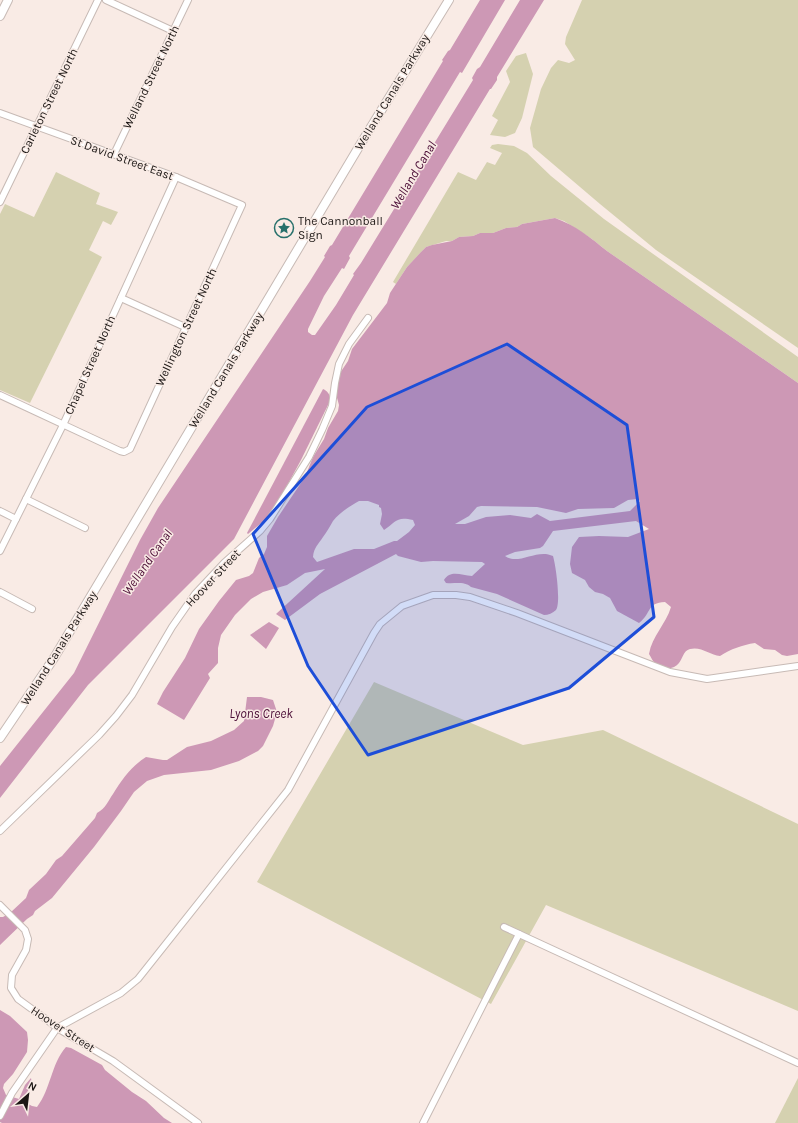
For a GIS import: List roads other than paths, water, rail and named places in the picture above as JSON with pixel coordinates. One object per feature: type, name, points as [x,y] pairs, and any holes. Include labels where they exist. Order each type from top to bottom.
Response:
[{"type":"street","points":[[0,16],[8,0]]},
{"type":"street","name":"Carleton Street North","points":[[0,202],[98,0]]},
{"type":"street","points":[[106,0],[173,31]]},
{"type":"street","name":"Welland Street North","points":[[114,154],[188,0]]},
{"type":"street","name":"Welland Canals Parkway","points":[[0,738],[54,658],[448,0]]},
{"type":"street","name":"St David Street East","points":[[0,113],[176,177],[242,205]]},
{"type":"street","name":"Chapel Street North","points":[[0,551],[63,425],[176,177]]},
{"type":"street","name":"Wellington Street North","points":[[63,425],[120,451],[124,452],[130,449],[242,205]]},
{"type":"street","points":[[120,298],[185,327]]},
{"type":"street","name":"Hoover Street","points":[[0,831],[99,735],[116,716],[132,695],[172,627],[195,594],[224,564],[260,531],[270,518],[308,457],[322,430],[332,406],[339,364],[349,344],[368,318]]},
{"type":"street","points":[[0,395],[63,425]]},
{"type":"street","points":[[26,499],[85,528]]},
{"type":"street","points":[[0,511],[16,519]]},
{"type":"street","points":[[0,592],[32,609]]},
{"type":"street","points":[[0,1116],[12,1093],[56,1028],[121,993],[138,979],[288,790],[374,633],[380,624],[402,606],[434,595],[456,595],[470,597],[517,613],[670,672],[706,679],[798,666]]},
{"type":"street","name":"Hoover Street","points":[[0,905],[27,934],[28,945],[12,975],[12,988],[18,999],[42,1015],[56,1028],[113,1061],[198,1123]]},
{"type":"street","points":[[504,927],[798,1063]]},
{"type":"street","points":[[423,1123],[519,934]]},
{"type":"water","name":"Welland Canal","points":[[480,0],[505,0],[462,73],[460,72],[349,256],[350,258],[344,269],[342,268],[324,296],[308,329],[308,332],[312,335],[315,335],[336,305],[354,275],[353,274],[473,80],[472,78],[477,69],[480,67],[520,0],[544,0],[497,77],[497,80],[490,89],[353,315],[234,539],[88,685],[0,798],[0,766],[74,673],[140,540],[158,508],[310,281],[443,61],[442,60],[450,50]]},
{"type":"water","points":[[555,218],[576,228],[798,383],[798,654],[787,656],[782,655],[775,650],[764,649],[755,643],[728,651],[720,656],[694,648],[690,649],[684,653],[677,665],[671,668],[662,667],[655,663],[649,654],[653,641],[671,607],[665,602],[655,604],[639,623],[617,611],[610,598],[595,592],[589,587],[585,580],[572,573],[570,564],[572,547],[579,537],[628,537],[649,529],[636,521],[553,531],[540,548],[515,552],[505,556],[510,559],[516,559],[541,554],[553,556],[558,584],[558,600],[556,610],[546,615],[497,594],[465,584],[446,583],[444,580],[453,574],[472,576],[485,564],[482,562],[421,562],[398,556],[396,554],[320,594],[285,620],[276,614],[325,569],[305,573],[287,585],[263,592],[251,599],[235,615],[221,635],[218,648],[218,663],[208,674],[210,678],[184,720],[157,704],[185,658],[199,629],[236,580],[249,576],[253,573],[259,558],[264,554],[267,547],[267,536],[305,477],[313,457],[338,411],[339,405],[336,394],[338,376],[348,361],[352,349],[387,303],[390,293],[407,267],[426,247],[452,241],[459,237],[473,236],[480,233],[493,233],[506,228],[517,227],[522,224]],"holes":[[[637,499],[640,501],[630,511],[550,521],[537,514],[531,518],[510,515],[486,517],[465,524],[455,524],[469,516],[477,507],[481,506],[537,507],[566,513],[578,509],[614,508],[628,500]],[[359,501],[368,501],[379,505],[382,514],[380,524],[384,530],[400,519],[413,520],[415,525],[409,532],[397,541],[374,549],[354,549],[317,562],[313,557],[316,546],[335,518],[348,507]]]},
{"type":"water","points":[[323,389],[329,394],[329,403],[301,460],[282,495],[266,519],[248,534],[247,533]]},
{"type":"water","points":[[269,622],[279,628],[266,649],[250,635]]},
{"type":"water","name":"Lyons Creek","points":[[247,697],[261,697],[273,700],[277,712],[273,726],[263,746],[258,751],[239,761],[211,770],[164,775],[147,781],[134,792],[94,847],[52,898],[35,911],[33,915],[0,945],[0,917],[10,913],[26,898],[29,890],[46,874],[56,860],[62,856],[95,818],[97,813],[105,807],[128,773],[146,757],[167,760],[187,747],[211,741],[234,730],[244,721]]},
{"type":"water","points":[[0,1010],[10,1016],[27,1032],[28,1040],[27,1052],[13,1074],[4,1084],[3,1088],[6,1095],[19,1099],[25,1085],[31,1078],[30,1087],[21,1100],[37,1107],[42,1100],[57,1061],[66,1047],[71,1048],[102,1065],[105,1070],[172,1123],[0,1122]]},
{"type":"place","name":"The Cannonball Sign","points":[[284,228]]}]
